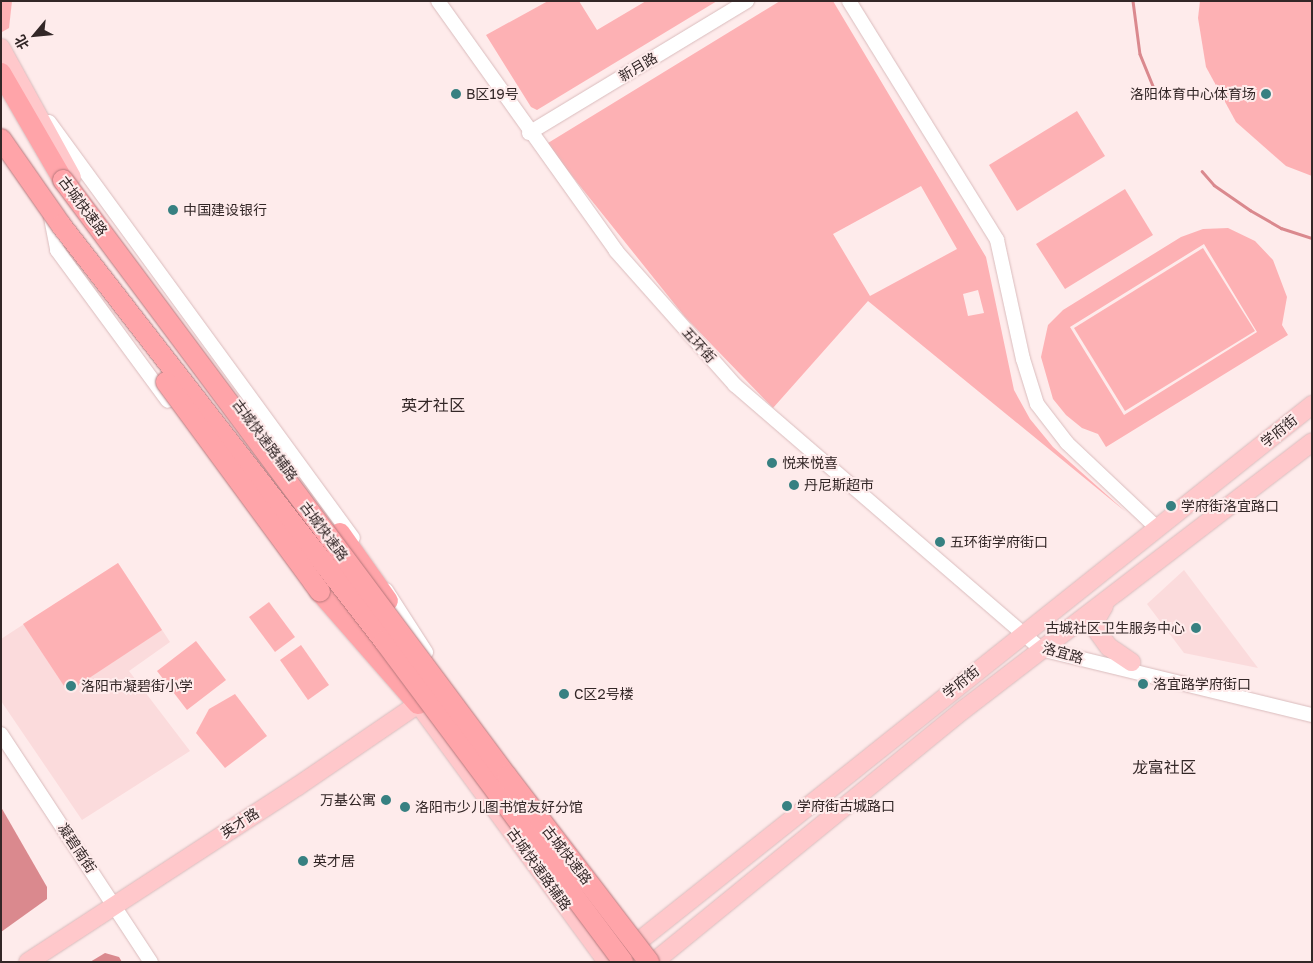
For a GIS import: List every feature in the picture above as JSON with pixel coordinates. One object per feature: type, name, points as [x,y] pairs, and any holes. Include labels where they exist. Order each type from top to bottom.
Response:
[{"type":"highway","points":[[1,73],[63,180],[144,274],[340,533],[441,676]]},
{"type":"highway","name":"古城快速路","points":[[1,98],[501,768],[654,961]]},
{"type":"highway","name":"古城快速路","points":[[1,139],[56,222],[378,633],[623,962]]},
{"type":"highway","points":[[1,162],[56,222],[117,315],[320,592],[421,708]]},
{"type":"main road","name":"古城快速路辅路","points":[[1,48],[72,177],[441,676],[641,940],[654,961]]},
{"type":"main road","name":"古城快速路辅路","points":[[1,154],[56,222],[421,708],[607,962]]},
{"type":"main road","name":"学府街","points":[[613,962],[1022,633],[1312,405]]},
{"type":"main road","name":"学府街","points":[[654,961],[1046,646],[1114,597],[1312,442]]},
{"type":"main road","points":[[1201,494],[1218,517]]},
{"type":"main road","points":[[1114,597],[1100,609],[1095,628],[1109,647],[1131,662]]},
{"type":"main road","name":"英才路","points":[[28,962],[116,907],[298,786],[421,708],[441,676]]},
{"type":"main road","name":"英才路","points":[[40,962],[116,907]]},
{"type":"street","name":"五环街","points":[[438,1],[529,133],[616,251],[734,385],[1022,633]]},
{"type":"street","name":"新月路","points":[[529,133],[747,1]]},
{"type":"street","points":[[849,1],[997,240],[1023,359],[1037,404],[1067,442],[1157,528]]},
{"type":"street","name":"洛宜路","points":[[1022,633],[1046,646],[1312,715]]},
{"type":"street","name":"洛宜路","points":[[1046,646],[1131,662],[1312,707]]},
{"type":"street","name":"凝碧南街","points":[[1,734],[151,962]]},
{"type":"shaded area","points":[[1,1],[12,1],[9,28],[2,32]]},
{"type":"shaded area","points":[[548,1],[579,1],[597,30],[646,1],[717,1],[537,110],[531,107],[486,35]]},
{"type":"shaded area","points":[[780,1],[833,1],[986,257],[1014,390],[1030,419],[1053,447],[1126,512],[868,301],[773,408],[685,317],[556,156],[548,143]],"holes":[[[921,186],[957,249],[870,296],[833,234]],[[978,290],[984,313],[968,316],[963,294]]]},
{"type":"shaded area","name":"洛阳体育中心体育场","points":[[1200,1],[1312,1],[1312,176],[1286,166],[1236,122],[1206,67],[1198,18]]},
{"type":"shaded area","points":[[1077,111],[1105,156],[1017,211],[989,165]]},
{"type":"shaded area","points":[[1125,189],[1153,235],[1065,289],[1036,244]]},
{"type":"shaded area","points":[[1228,228],[1255,241],[1273,260],[1287,297],[1282,325],[1288,335],[1106,447],[1098,434],[1082,428],[1066,415],[1053,399],[1041,357],[1048,325],[1063,310],[1181,237],[1203,229]],"holes":[[[1204,244],[1257,332],[1124,415],[1070,327]]]},
{"type":"shaded area","points":[[1203,248],[1255,331],[1125,411],[1074,328]]},
{"type":"shaded area","name":"洛阳市凝碧街小学","points":[[118,563],[170,642],[129,671],[190,751],[82,820],[1,701],[1,639]]},
{"type":"shaded area","points":[[118,563],[162,630],[68,692],[23,624]]},
{"type":"shaded area","name":"古城社区卫生服务中心","points":[[1184,570],[1258,668],[1184,653],[1147,604]]},
{"type":"shaded area","points":[[269,602],[295,637],[275,652],[249,617]]},
{"type":"shaded area","points":[[196,641],[226,680],[187,710],[157,671]]},
{"type":"shaded area","points":[[301,645],[329,685],[308,700],[280,660]]},
{"type":"shaded area","points":[[235,694],[267,736],[225,768],[196,733],[209,709]]},
{"type":"shaded area","points":[[1,807],[47,887],[47,899],[1,932]]},
{"type":"shaded area","points":[[105,953],[119,957],[122,962],[90,962]]},
{"type":"waterway","points":[[1133,1],[1140,54],[1158,98]]},
{"type":"waterway","points":[[1202,171],[1214,185],[1250,210],[1281,228],[1312,238]]},
{"type":"place","name":"B区19号","points":[[456,94]]},
{"type":"place","name":"洛阳体育中心体育场","points":[[1266,94]]},
{"type":"place","name":"中国建设银行","points":[[173,210]]},
{"type":"place","name":"悦来悦喜","points":[[772,463]]},
{"type":"place","name":"丹尼斯超市","points":[[794,485]]},
{"type":"place","name":"学府街洛宜路口","points":[[1171,506]]},
{"type":"place","name":"五环街学府街口","points":[[940,542]]},
{"type":"place","name":"古城社区卫生服务中心","points":[[1196,628]]},
{"type":"place","name":"洛宜路学府街口","points":[[1143,684]]},
{"type":"place","name":"洛阳市凝碧街小学","points":[[71,686]]},
{"type":"place","name":"C区2号楼","points":[[564,694]]},
{"type":"place","name":"万基公寓","points":[[386,800]]},
{"type":"place","name":"学府街古城路口","points":[[787,806]]},
{"type":"place","name":"洛阳市少儿图书馆友好分馆","points":[[405,807]]},
{"type":"place","name":"英才居","points":[[303,861]]},
{"type":"district","name":"英才社区","points":[[433,405]]},
{"type":"district","name":"龙富社区","points":[[1164,767]]}]
